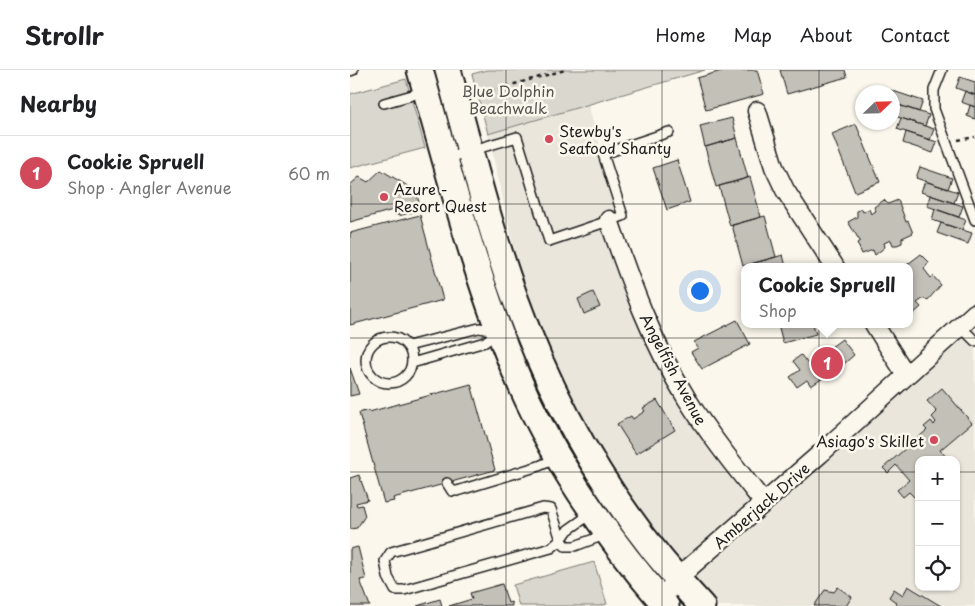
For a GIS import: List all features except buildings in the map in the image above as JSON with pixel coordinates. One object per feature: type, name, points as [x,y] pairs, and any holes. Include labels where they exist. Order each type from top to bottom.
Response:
[{"type":"street","points":[[448,70],[506,270],[524,322],[548,379],[578,437],[638,531],[702,606]]},
{"type":"street","points":[[423,80],[499,330],[521,385],[558,457],[592,513],[659,604]]},
{"type":"street","points":[[757,111],[774,167],[786,190],[832,263]]},
{"type":"street","name":"Angelfish Avenue","points":[[610,220],[645,317],[686,397],[715,441],[764,503]]},
{"type":"street","name":"Amberjack Drive","points":[[659,604],[678,580],[975,313]]},
{"type":"street","points":[[499,330],[524,322]]},
{"type":"street","points":[[876,328],[906,376]]},
{"type":"lane","points":[[942,70],[934,90],[934,109],[975,220]]},
{"type":"lane","points":[[384,103],[423,80]]},
{"type":"lane","points":[[446,158],[518,137],[549,241],[623,216],[603,154],[669,132]]},
{"type":"lane","points":[[961,327],[975,341]]},
{"type":"lane","points":[[408,346],[480,328],[499,330]]},
{"type":"lane","points":[[412,363],[485,342],[499,330]]},
{"type":"lane","points":[[393,336],[408,346],[412,354],[412,363],[409,372],[403,379],[385,383],[377,379],[366,365],[366,356],[376,340],[393,336]]},
{"type":"lane","points":[[447,483],[452,491],[458,491],[539,466],[558,457]]},
{"type":"lane","points":[[592,513],[568,530],[562,540],[551,548],[404,590],[395,590],[388,578],[385,561],[391,552],[543,508],[551,509],[562,540],[565,546],[575,546],[607,534]]},
{"type":"path","points":[[475,95],[565,70]]},
{"type":"path","points":[[472,87],[477,104]]},
{"type":"path","points":[[948,144],[971,136],[975,137]]},
{"type":"shaded area","points":[[588,104],[628,244],[658,328],[699,402],[764,489],[975,309],[975,606],[713,606],[641,516],[583,426],[544,340],[519,270],[488,134]]},
{"type":"green space","name":"Blue Dolphin Beachwalk","points":[[487,70],[705,70],[488,134],[472,74]]},
{"type":"green space","name":"Blue Dolphin Beachwalk","points":[[406,79],[425,148],[350,168],[350,94]]},
{"type":"green space","points":[[594,562],[607,604],[599,606],[519,606],[513,585]]},
{"type":"place","name":"Stewby's Seafood Shanty","points":[[549,139]]},
{"type":"place","name":"Azure - Resort Quest","points":[[384,197]]},
{"type":"place","name":"Cookie Spruell","points":[[827,363]]},
{"type":"place","name":"Asiago's Skillet","points":[[934,440]]}]
